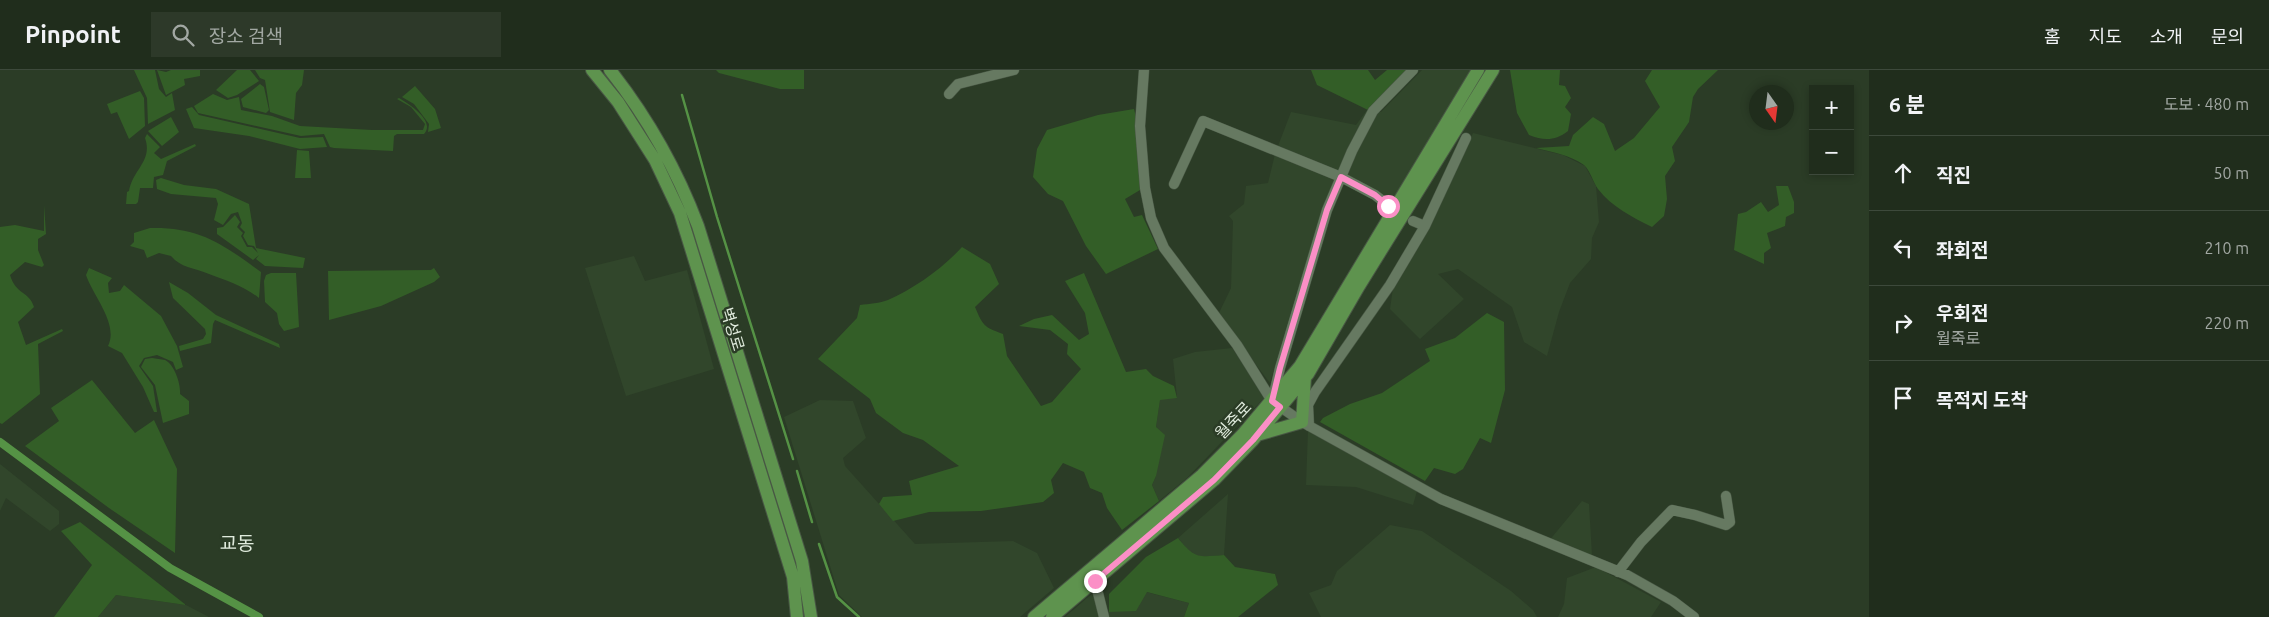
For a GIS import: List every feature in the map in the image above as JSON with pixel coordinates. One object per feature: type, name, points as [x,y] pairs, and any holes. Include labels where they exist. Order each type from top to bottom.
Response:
[{"type":"main road","name":"벽성로","points":[[592,70],[618,102],[655,160],[680,213],[793,577],[797,617]]},
{"type":"main road","name":"벽성로","points":[[610,70],[654,134],[684,190],[698,226],[802,562],[811,617]]},
{"type":"main road","name":"월죽로","points":[[1052,617],[1214,480],[1257,435],[1478,70]]},
{"type":"main road","name":"월죽로","points":[[1034,617],[1202,475],[1305,378],[1493,70]]},
{"type":"main road","points":[[1257,435],[1306,424],[1305,378]]},
{"type":"street","points":[[949,94],[958,84],[1013,70]]},
{"type":"street","points":[[1144,70],[1140,126],[1145,188],[1151,218],[1164,248],[1237,345],[1276,404],[1306,424],[1441,499],[1618,572],[1673,600],[1694,617]]},
{"type":"street","points":[[1276,404],[1280,368],[1327,210],[1352,151],[1373,112],[1413,70]]},
{"type":"street","points":[[1174,184],[1203,121],[1341,177],[1375,195],[1388,206]]},
{"type":"street","points":[[1306,424],[1308,405],[1315,392],[1390,285],[1425,226],[1466,138]]},
{"type":"street","points":[[1413,221],[1425,226]]},
{"type":"street","points":[[1618,572],[1641,542],[1672,510],[1695,514],[1726,525],[1730,522],[1726,496]]},
{"type":"street","points":[[1095,581],[1104,617]]},
{"type":"shaded area","points":[[1422,70],[1472,70],[1391,202],[1278,146],[1291,112],[1356,125],[1367,110],[1381,112]]},
{"type":"shaded area","points":[[1473,133],[1563,155],[1585,166],[1596,186],[1599,222],[1592,238],[1591,259],[1570,283],[1559,312],[1547,356],[1524,342],[1512,307],[1458,269],[1438,274],[1464,299],[1420,339],[1390,309],[1393,288],[1412,255]]},
{"type":"shaded area","points":[[1275,154],[1337,178],[1302,286],[1298,288],[1270,383],[1218,315],[1231,288],[1233,221],[1229,216],[1244,204],[1246,186],[1268,183]]},
{"type":"shaded area","points":[[634,256],[645,281],[687,270],[714,369],[626,396],[585,268]]},
{"type":"shaded area","points":[[1232,348],[1257,382],[1264,398],[1187,478],[1159,501],[1152,485],[1156,476],[1156,427],[1160,399],[1177,397],[1173,359],[1195,352]]},
{"type":"shaded area","points":[[820,400],[853,401],[866,438],[843,458],[845,466],[915,544],[1013,541],[1037,553],[1054,588],[1020,617],[862,617],[839,595],[784,417]]},
{"type":"shaded area","points":[[1308,430],[1417,491],[1413,505],[1356,487],[1306,485]]},
{"type":"shaded area","points":[[0,464],[59,511],[59,524],[50,531],[6,498],[0,511]]},
{"type":"shaded area","points":[[1228,494],[1224,555],[1202,557],[1190,553],[1178,538]]},
{"type":"shaded area","points":[[1582,501],[1589,504],[1592,555],[1548,542]]},
{"type":"shaded area","points":[[1390,525],[1422,531],[1511,591],[1533,610],[1537,617],[1321,617],[1309,593],[1331,585],[1337,571]]},
{"type":"shaded area","points":[[1596,567],[1661,602],[1651,617],[1558,617],[1564,604],[1567,578]]},
{"type":"shaded area","points":[[1094,592],[1101,609],[1109,612],[1146,592],[1189,603],[1184,617],[1065,617]]},
{"type":"shaded area","points":[[116,595],[186,605],[209,617],[98,617]]},
{"type":"green space","points":[[134,70],[155,70],[159,89],[166,97],[172,93],[175,110],[148,124],[147,98]]},
{"type":"green space","points":[[157,70],[166,72],[171,70],[200,70],[200,76],[184,79],[185,85],[166,95]]},
{"type":"green space","points":[[237,70],[250,70],[259,81],[237,95],[228,98],[216,90]]},
{"type":"green space","points":[[255,70],[304,70],[302,85],[296,93],[294,120],[270,112],[265,80],[260,78]]},
{"type":"green space","points":[[716,70],[804,70],[804,89],[780,89],[719,73]]},
{"type":"green space","points":[[1311,70],[1368,70],[1375,80],[1387,70],[1409,70],[1370,111],[1317,85]]},
{"type":"green space","points":[[1510,70],[1560,70],[1559,85],[1565,86],[1571,98],[1565,107],[1571,114],[1568,131],[1559,137],[1549,139],[1529,135],[1517,113]]},
{"type":"green space","points":[[1652,70],[1718,70],[1698,89],[1693,97],[1689,122],[1672,147],[1675,161],[1665,176],[1667,199],[1664,216],[1652,227],[1610,201],[1598,189],[1584,165],[1567,156],[1536,148],[1569,146],[1573,135],[1593,117],[1604,124],[1615,151],[1634,138],[1660,107],[1645,81]]},
{"type":"green space","points":[[260,84],[264,87],[269,110],[266,113],[243,107],[241,99]]},
{"type":"green space","points":[[415,86],[435,109],[441,128],[428,132],[429,124],[414,104],[402,97]]},
{"type":"green space","points":[[140,91],[144,98],[145,126],[129,139],[117,112],[111,114],[107,104]]},
{"type":"green space","points":[[213,94],[227,100],[239,97],[241,110],[272,116],[300,126],[372,130],[423,130],[425,124],[411,107],[397,99],[399,98],[420,113],[427,124],[427,129],[424,134],[397,134],[394,136],[393,151],[334,148],[330,147],[324,134],[301,136],[198,113],[194,106]]},
{"type":"green space","points":[[192,107],[199,115],[300,138],[323,137],[327,147],[300,149],[249,136],[194,128],[186,109]]},
{"type":"green space","points":[[1134,109],[1137,121],[1140,190],[1125,199],[1134,217],[1142,215],[1158,249],[1106,274],[1086,246],[1063,201],[1048,194],[1033,177],[1037,149],[1047,130],[1098,115]]},
{"type":"green space","points":[[171,117],[179,132],[162,146],[148,131]]},
{"type":"green space","points":[[147,134],[160,147],[154,153],[161,159],[195,144],[196,146],[167,161],[163,175],[154,177],[153,188],[140,188],[138,202],[136,204],[126,204],[127,192],[145,159],[147,146],[145,138]]},
{"type":"green space","points":[[297,150],[309,151],[311,178],[295,178]]},
{"type":"green space","points":[[161,178],[184,185],[216,189],[249,204],[256,248],[305,258],[303,268],[265,266],[256,259],[259,255],[253,260],[217,234],[217,228],[223,227],[235,215],[240,222],[237,227],[243,233],[241,236],[247,247],[252,247],[258,253],[254,246],[248,245],[243,236],[245,232],[240,227],[242,223],[238,212],[231,214],[223,225],[214,220],[218,204],[216,198],[171,194],[157,189],[156,180]]},
{"type":"green space","points":[[1776,186],[1788,186],[1794,202],[1794,213],[1786,217],[1785,226],[1767,233],[1771,248],[1764,253],[1764,264],[1734,250],[1738,214],[1746,212],[1761,202],[1768,212],[1779,205]]},
{"type":"green space","points":[[44,205],[46,234],[38,239],[38,250],[44,265],[42,267],[25,262],[10,275],[19,290],[29,298],[34,307],[18,322],[26,345],[62,329],[63,331],[38,344],[40,394],[2,424],[0,423],[0,227],[15,225],[44,231]]},
{"type":"green space","points":[[150,228],[168,228],[197,234],[234,253],[261,272],[259,298],[235,284],[184,265],[171,256],[159,253],[147,258],[144,250],[130,246],[134,242],[134,233]]},
{"type":"green space","points":[[962,247],[990,264],[999,284],[975,307],[985,325],[1003,334],[1007,356],[1041,406],[1052,402],[1081,369],[1067,354],[1068,344],[1050,330],[1019,326],[1034,319],[1052,315],[1079,340],[1089,334],[1085,313],[1065,281],[1084,273],[1126,372],[1146,369],[1153,376],[1174,386],[1177,398],[1160,400],[1156,427],[1165,435],[1156,476],[1152,485],[1159,501],[1122,530],[1107,508],[1102,493],[1090,488],[1084,472],[1063,463],[1051,480],[1054,493],[1043,502],[981,511],[929,512],[893,521],[879,504],[883,497],[912,495],[909,481],[959,466],[923,440],[903,433],[876,413],[870,399],[818,359],[857,318],[860,305],[885,301],[908,290],[937,270]]},
{"type":"green space","points":[[89,268],[112,278],[108,283],[109,293],[120,291],[124,285],[161,316],[177,346],[183,367],[176,370],[173,362],[157,355],[144,358],[139,366],[153,386],[157,412],[154,412],[143,387],[122,353],[108,346],[110,329],[108,319],[86,275]]},
{"type":"green space","points":[[434,268],[440,277],[434,282],[381,306],[329,320],[328,271],[431,270]]},
{"type":"green space","points":[[271,273],[296,273],[299,327],[284,331],[279,324],[277,313],[265,302],[264,281],[266,275]]},
{"type":"green space","points":[[169,282],[188,293],[216,315],[279,344],[280,348],[215,320],[211,343],[180,351],[179,346],[203,339],[206,334],[205,329],[173,298]]},
{"type":"green space","points":[[1487,313],[1504,322],[1505,390],[1491,443],[1480,438],[1463,469],[1455,474],[1434,468],[1425,481],[1320,422],[1323,418],[1350,404],[1382,393],[1430,361],[1425,349],[1455,338]]},
{"type":"green space","points":[[145,359],[165,360],[172,366],[178,381],[180,394],[189,401],[189,414],[163,423],[155,385],[141,367]]},
{"type":"green space","points":[[92,380],[135,433],[154,420],[177,469],[175,553],[109,508],[25,446],[59,421],[51,408]]},
{"type":"green space","points":[[80,522],[186,605],[116,595],[98,617],[54,617],[92,565],[61,531]]},
{"type":"green space","points":[[1178,538],[1189,550],[1198,555],[1224,555],[1235,567],[1275,574],[1278,585],[1238,617],[1184,617],[1189,603],[1147,592],[1136,611],[1109,612],[1109,594],[1146,557]]},
{"type":"waterway","points":[[682,95],[717,217],[793,459]]},
{"type":"waterway","points":[[0,442],[170,568],[259,617]]},
{"type":"waterway","points":[[797,471],[812,522]]},
{"type":"waterway","points":[[819,544],[837,597],[859,617]]},
{"type":"district","name":"교동","points":[[237,543]]},
{"type":"route","points":[[1095,581],[1214,480],[1253,440],[1280,407],[1272,401],[1280,368],[1298,313],[1327,210],[1341,177],[1375,195],[1388,206]]}]
